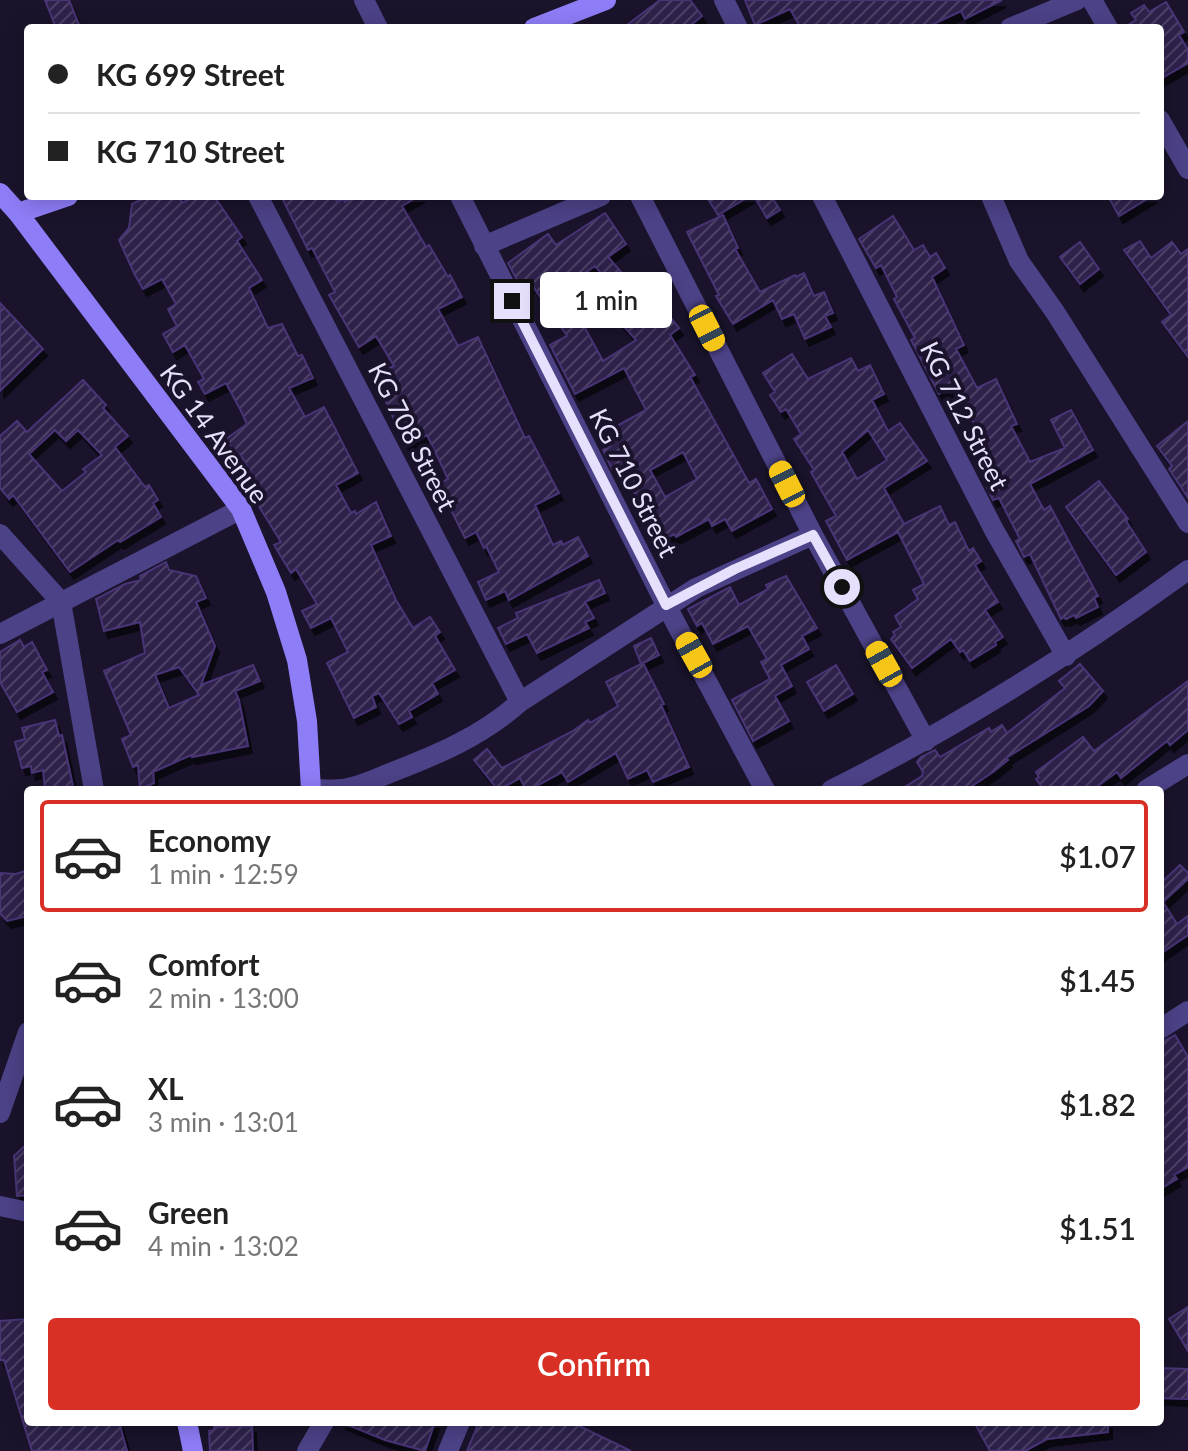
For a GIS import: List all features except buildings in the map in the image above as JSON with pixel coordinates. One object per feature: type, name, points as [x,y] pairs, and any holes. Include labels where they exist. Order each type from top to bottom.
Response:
[{"type":"main road","points":[[544,24],[606,0]]},
{"type":"main road","name":"KG 14 Avenue","points":[[0,193],[241,509],[276,592],[297,660],[307,721],[311,786]]},
{"type":"main road","points":[[18,213],[56,200]]},
{"type":"main road","points":[[188,1426],[193,1451]]},
{"type":"street","points":[[364,0],[376,24]]},
{"type":"street","points":[[724,0],[736,24]]},
{"type":"street","points":[[1020,24],[1077,0]]},
{"type":"street","points":[[1092,0],[1106,24]]},
{"type":"street","points":[[1164,127],[1188,169]]},
{"type":"street","name":"KG 708 Street","points":[[260,200],[520,702]]},
{"type":"street","name":"KG 710 Street","points":[[462,200],[666,605],[763,786]]},
{"type":"street","points":[[484,246],[592,200]]},
{"type":"street","points":[[642,200],[813,535],[926,741]]},
{"type":"street","name":"KG 712 Street","points":[[824,200],[987,516],[1066,656]]},
{"type":"street","points":[[993,200],[1019,261],[1055,312],[1188,523]]},
{"type":"street","points":[[0,634],[241,509]]},
{"type":"street","points":[[0,534],[61,602],[93,786]]},
{"type":"street","points":[[357,786],[422,761],[496,724],[520,702],[666,605],[735,569],[813,535]]},
{"type":"street","points":[[839,786],[1002,697],[1188,570]]},
{"type":"street","points":[[1152,786],[1188,764]]},
{"type":"street","points":[[1164,1026],[1188,1011]]},
{"type":"street","points":[[0,1113],[24,1044]]},
{"type":"street","points":[[0,1206],[24,1211]]},
{"type":"street","points":[[307,1451],[322,1426]]},
{"type":"street","points":[[448,1451],[458,1426]]},
{"type":"route","points":[[512,301],[666,605],[735,569],[813,535],[842,587]]}]
